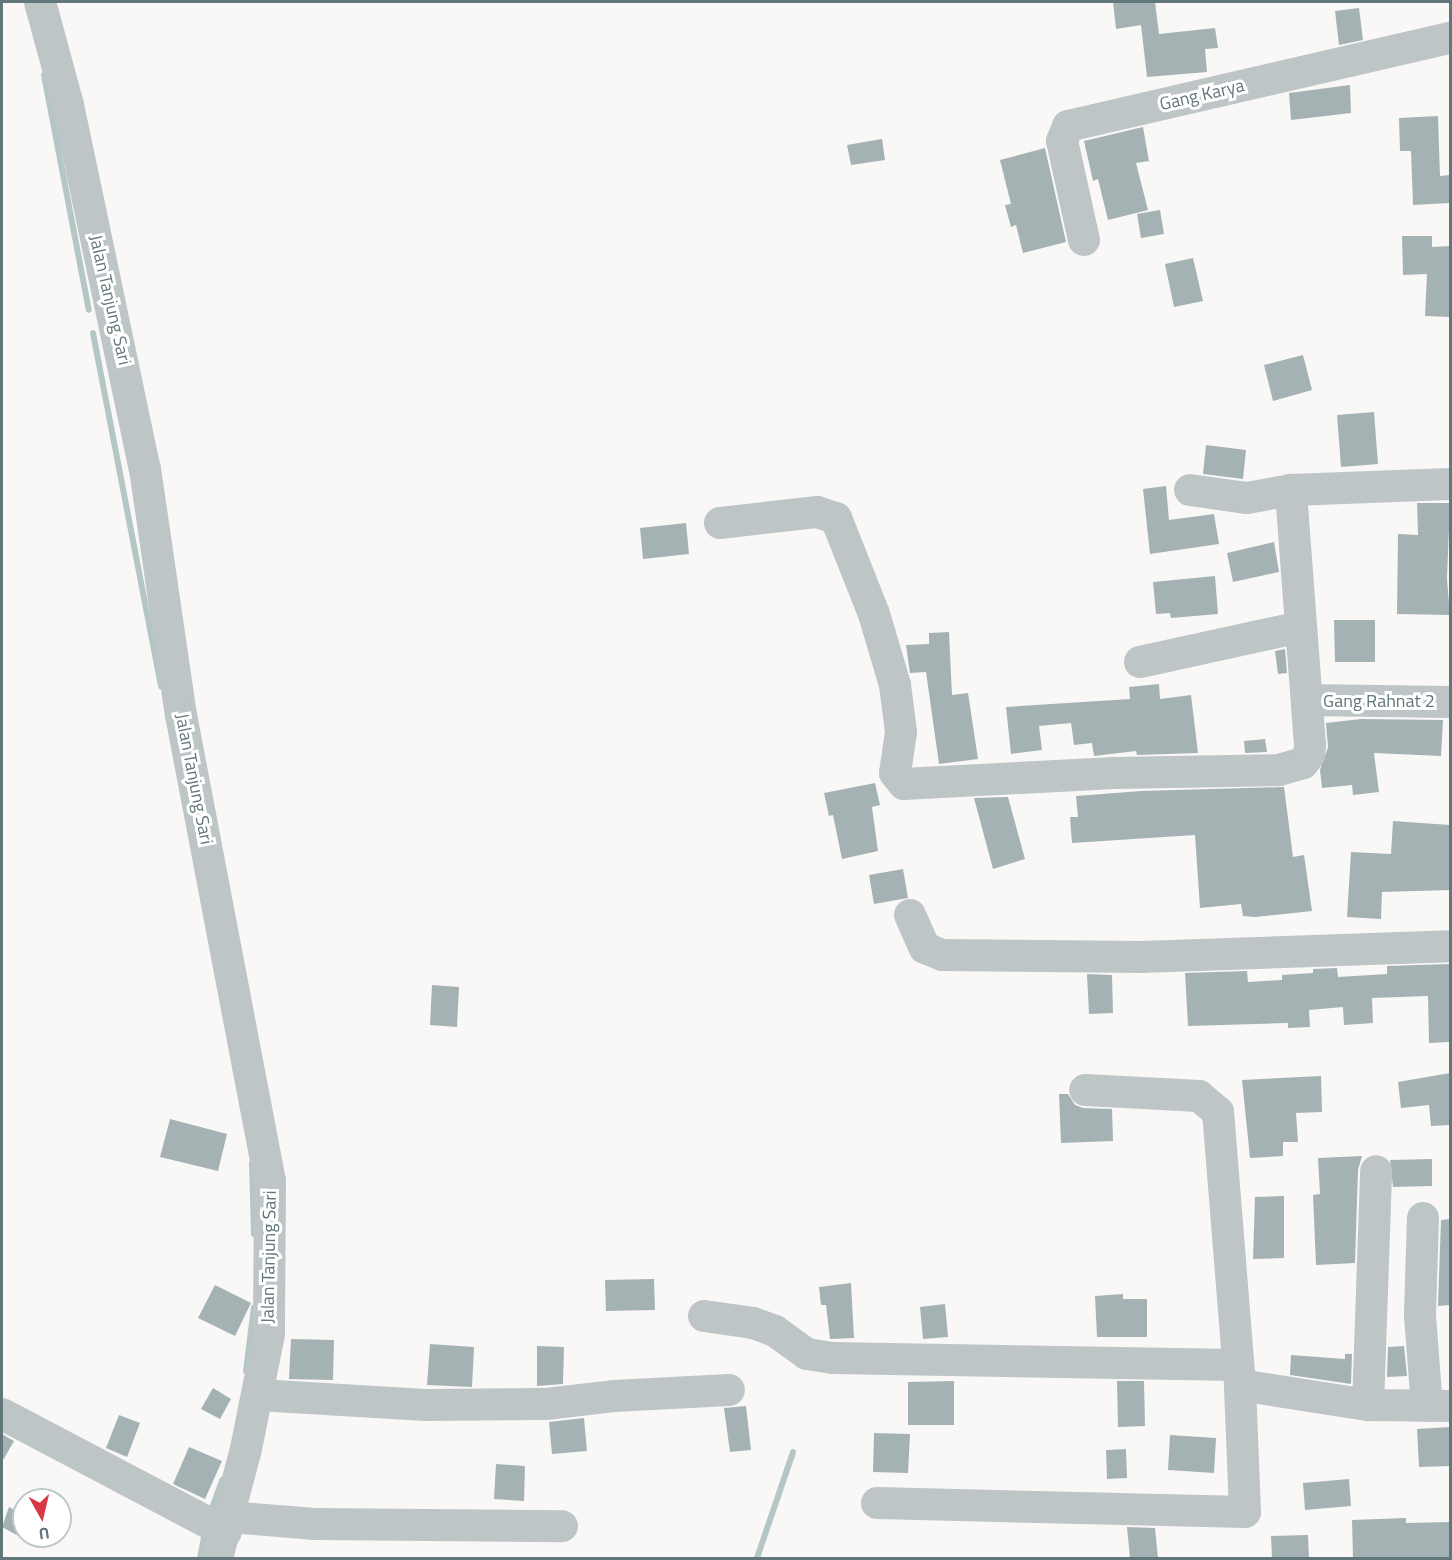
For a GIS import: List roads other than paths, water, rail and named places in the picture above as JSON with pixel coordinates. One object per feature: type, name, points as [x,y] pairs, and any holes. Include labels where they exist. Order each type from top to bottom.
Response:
[{"type":"street","name":"Jalan Tanjung Sari","points":[[40,2],[68,105],[143,457],[181,715],[270,1181],[269,1334],[258,1395],[224,1536]]},
{"type":"street","name":"Gang Karya","points":[[1084,240],[1062,141],[1068,126],[1450,38]]},
{"type":"street","points":[[1190,490],[1247,498],[1291,490],[1450,484]]},
{"type":"street","points":[[720,523],[817,512],[836,518],[874,614],[895,685],[901,732],[895,773],[904,784],[1295,768],[1309,755],[1291,490]]},
{"type":"street","points":[[1140,662],[1300,627]]},
{"type":"street","name":"Gang Rahnat 2","points":[[1307,700],[1450,702]]},
{"type":"street","points":[[909,915],[925,948],[942,955],[1141,957],[1450,946]]},
{"type":"street","points":[[877,1503],[1245,1512],[1238,1375],[1218,1112],[1199,1096],[1085,1090]]},
{"type":"street","points":[[1368,1406],[1376,1171]]},
{"type":"street","points":[[704,1316],[753,1323],[775,1331],[807,1354],[833,1358],[1238,1375],[1368,1406],[1439,1406],[1420,1316],[1423,1218]]},
{"type":"street","points":[[258,1395],[462,1405],[546,1404],[614,1396],[729,1390]]},
{"type":"street","points":[[2,1414],[224,1536],[315,1524],[562,1526]]},
{"type":"waterway","points":[[44,75],[89,310]]},
{"type":"waterway","points":[[93,333],[161,687]]},
{"type":"waterway","points":[[252,1163],[254,1234]]},
{"type":"waterway","points":[[246,1371],[254,1307]]},
{"type":"waterway","points":[[757,1558],[793,1452]]},
{"type":"waterway","points":[[211,1511],[222,1480]]},
{"type":"waterway","points":[[200,1558],[205,1533]]}]
